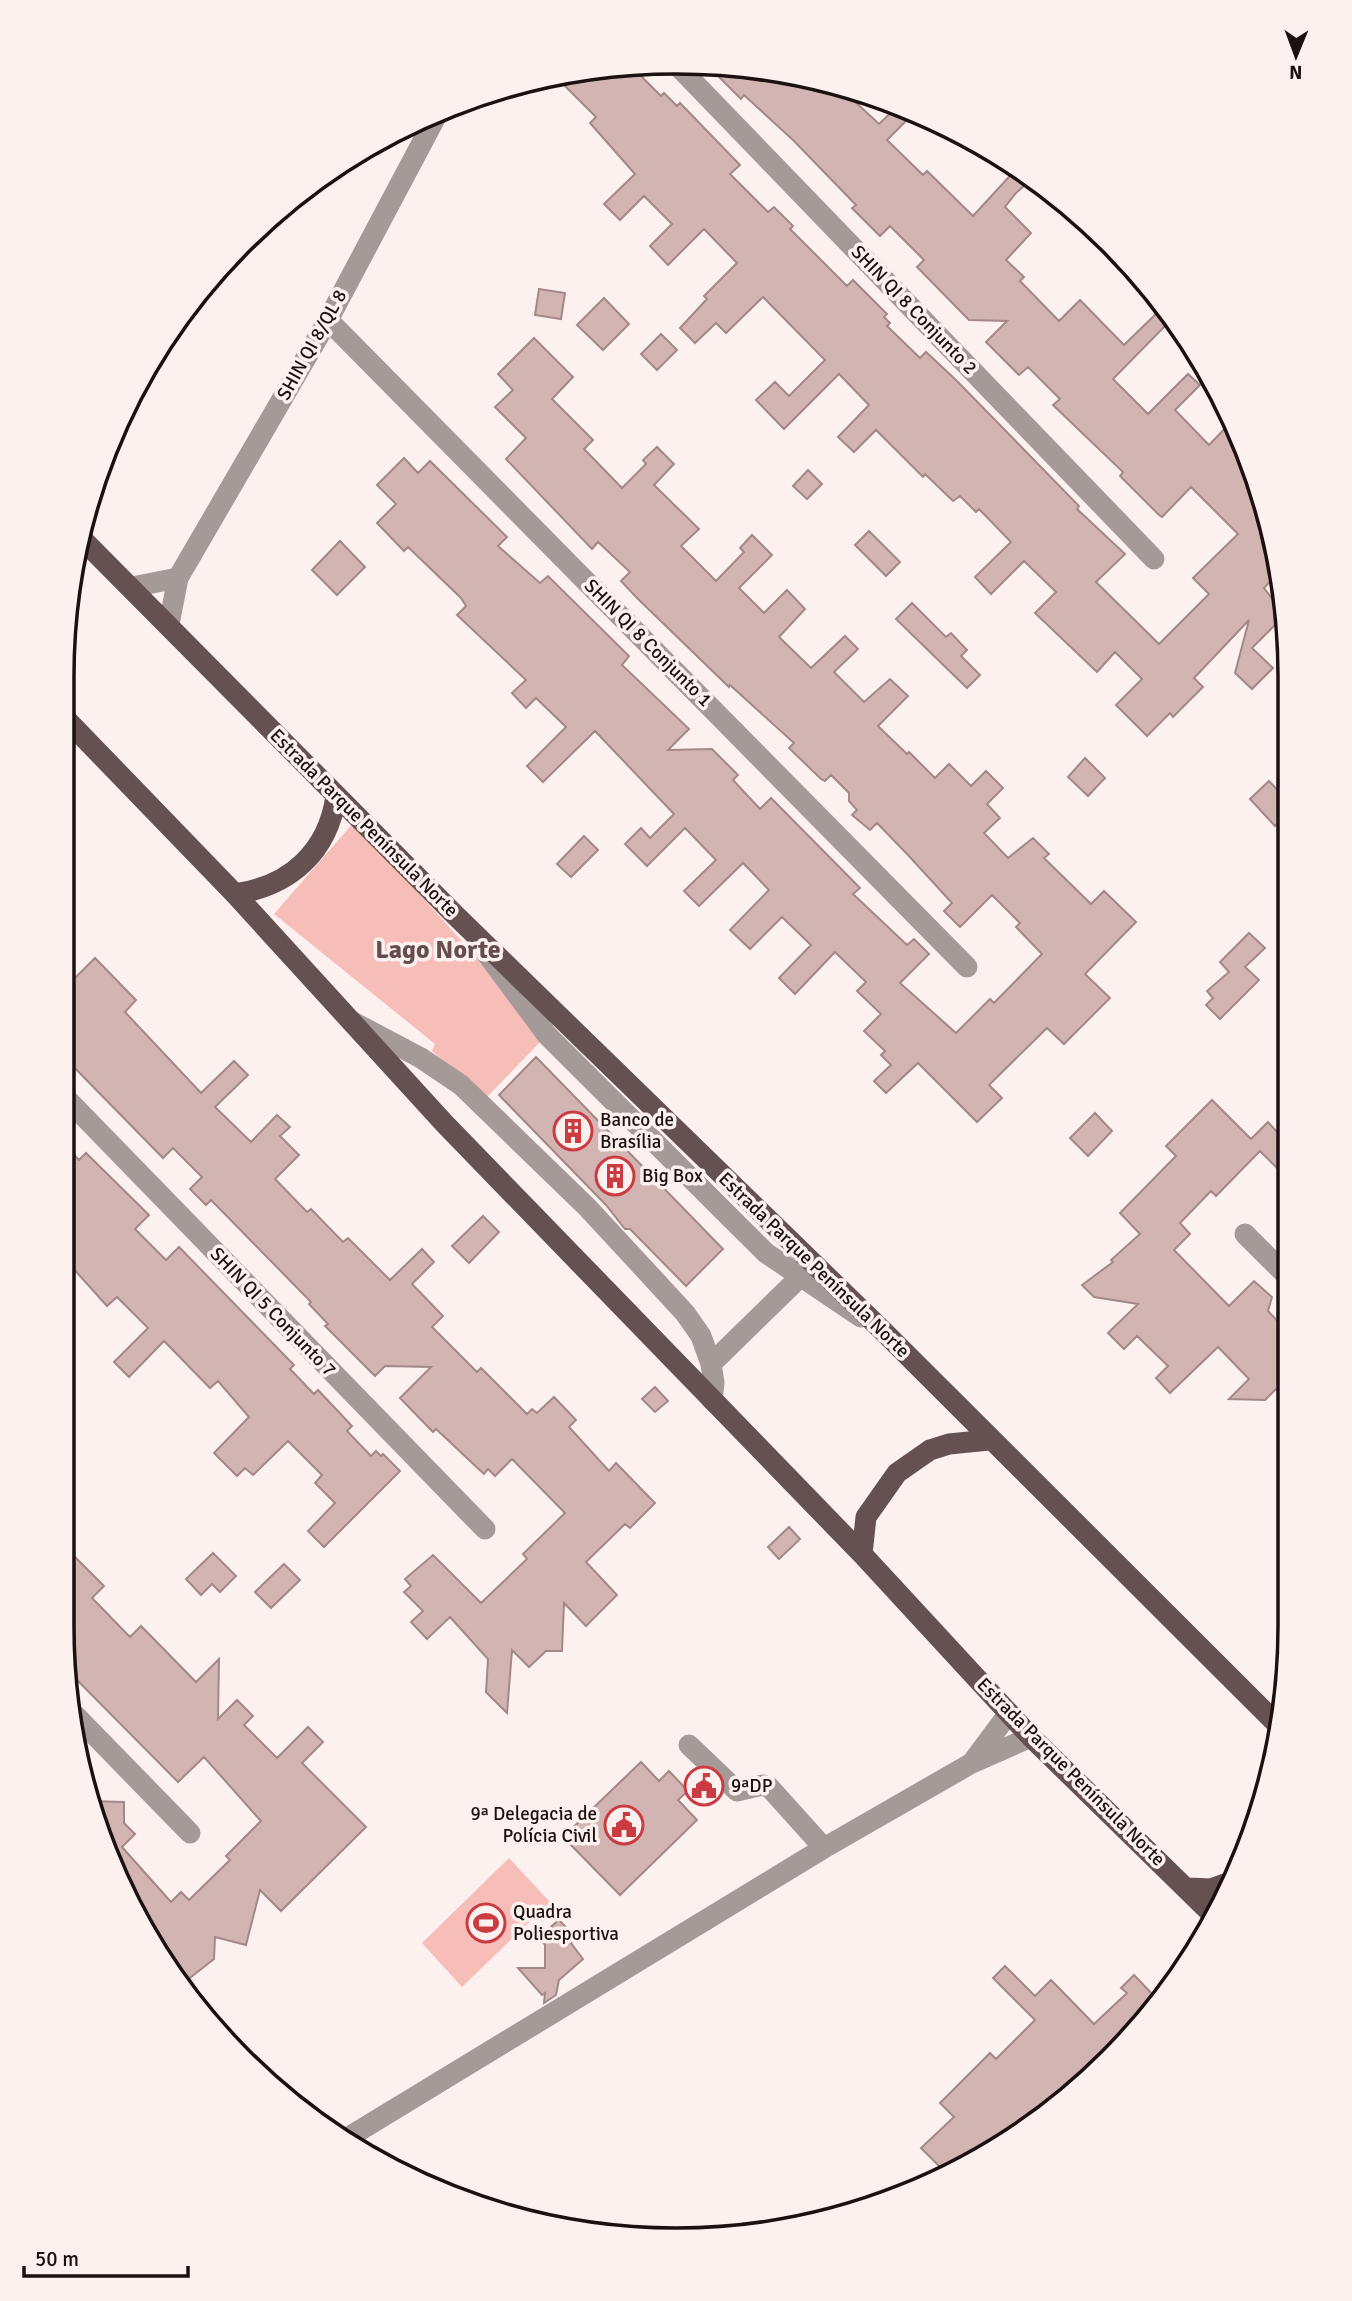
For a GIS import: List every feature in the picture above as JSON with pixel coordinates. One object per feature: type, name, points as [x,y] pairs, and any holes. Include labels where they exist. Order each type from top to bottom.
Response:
[{"type":"main road","name":"Estrada Parque Península Norte","points":[[88,544],[454,914],[883,1331],[989,1440],[1271,1718]]},
{"type":"main road","name":"Estrada Parque Península Norte","points":[[74,727],[235,894],[349,1020],[862,1555],[1031,1737],[1207,1909]]},
{"type":"main road","points":[[235,894],[263,890],[298,868],[329,828],[336,796]]},
{"type":"main road","points":[[862,1555],[866,1517],[898,1473],[930,1450],[949,1444],[989,1440]]},
{"type":"main road","points":[[1188,1888],[1211,1889],[1218,1886]]},
{"type":"street","name":"SHIN QI 8 Conjunto 2","points":[[686,74],[1154,559]]},
{"type":"street","name":"SHIN QI 8/QL 8","points":[[169,624],[178,578],[328,320],[430,126]]},
{"type":"street","name":"SHIN QI 8 Conjunto 1","points":[[328,320],[967,967]]},
{"type":"street","points":[[132,587],[178,578]]},
{"type":"street","points":[[454,914],[547,1035],[766,1253],[883,1331]]},
{"type":"street","points":[[349,1020],[430,1063],[485,1107],[588,1208],[685,1313],[701,1336],[711,1364],[714,1384],[712,1400]]},
{"type":"street","name":"SHIN QI 5 Conjunto 7","points":[[74,1106],[485,1529]]},
{"type":"street","points":[[1245,1234],[1278,1267]]},
{"type":"street","points":[[711,1364],[800,1277]]},
{"type":"street","points":[[970,1764],[1009,1713]]},
{"type":"street","points":[[82,1722],[190,1833]]},
{"type":"street","points":[[354,2134],[824,1848],[970,1764],[1031,1737]]},
{"type":"street","points":[[689,1745],[737,1791],[763,1785],[770,1788],[824,1848]]},
{"type":"shaded area","points":[[354,822],[547,1035],[486,1098],[432,1051],[435,1044],[274,914]]},
{"type":"shaded area","name":"Quadra Poliesportiva","points":[[509,1858],[550,1902],[462,1987],[422,1943]]},
{"type":"building","points":[[640,75],[661,96],[664,93],[677,106],[680,103],[740,165],[730,174],[768,212],[774,207],[793,226],[790,229],[847,286],[853,280],[887,314],[884,317],[890,323],[887,326],[920,358],[926,352],[956,380],[1079,506],[1077,509],[1125,554],[1096,582],[1159,644],[1209,594],[1193,578],[1238,534],[1191,487],[1162,517],[1159,515],[1120,476],[1123,472],[1053,405],[1060,399],[1028,367],[1019,375],[986,342],[1007,321],[969,320],[917,267],[924,260],[890,226],[880,236],[852,208],[856,205],[793,140],[744,95],[741,99],[718,76],[794,85],[853,100],[879,124],[891,113],[908,119],[887,140],[923,175],[927,171],[973,216],[1011,175],[1025,185],[1005,207],[1031,233],[1006,260],[1024,277],[1020,281],[1059,321],[1080,300],[1124,345],[1157,313],[1166,325],[1113,379],[1148,414],[1188,374],[1200,385],[1175,410],[1209,445],[1225,428],[1247,482],[1258,520],[1271,581],[1264,588],[1273,600],[1276,624],[1252,648],[1273,668],[1252,689],[1235,673],[1249,620],[1194,678],[1203,687],[1173,717],[1170,713],[1147,736],[1116,705],[1142,679],[1115,652],[1097,672],[1035,613],[1056,592],[1024,561],[991,594],[975,577],[1011,542],[979,509],[976,512],[960,496],[953,501],[925,474],[923,477],[876,430],[854,452],[838,437],[869,405],[839,374],[784,429],[756,400],[775,382],[789,396],[825,360],[763,297],[726,333],[716,323],[695,343],[680,328],[707,299],[704,296],[737,263],[704,229],[668,265],[650,246],[672,224],[644,196],[620,220],[604,204],[635,174],[590,123],[596,117],[563,84]]},
{"type":"building","points":[[539,289],[565,293],[561,319],[535,315]]},
{"type":"building","points":[[604,298],[629,324],[603,350],[577,325]]},
{"type":"building","points":[[661,334],[677,350],[657,370],[641,354]]},
{"type":"building","points":[[534,338],[573,377],[552,399],[593,440],[584,449],[622,488],[646,464],[643,460],[657,447],[674,464],[654,485],[699,529],[681,546],[716,581],[744,552],[740,548],[752,535],[772,555],[739,588],[764,613],[787,590],[805,609],[779,637],[811,668],[845,636],[858,649],[834,672],[864,702],[890,679],[908,696],[878,726],[907,754],[909,752],[935,778],[949,764],[971,786],[986,771],[1003,788],[987,804],[1000,818],[984,833],[1008,858],[1033,838],[1049,854],[1044,858],[1091,904],[1104,891],[1136,922],[1085,974],[1110,998],[1064,1044],[1047,1028],[989,1085],[1002,1098],[977,1122],[918,1063],[886,1093],[874,1081],[891,1065],[881,1055],[885,1051],[864,1031],[881,1014],[857,991],[866,982],[835,952],[795,994],[779,978],[811,945],[782,917],[750,949],[730,930],[769,890],[743,863],[699,906],[684,891],[716,860],[685,828],[647,866],[625,844],[641,828],[650,838],[674,814],[595,731],[543,782],[527,766],[566,727],[536,698],[526,708],[512,693],[526,680],[457,615],[466,606],[461,598],[408,547],[404,551],[377,523],[396,504],[377,485],[404,458],[418,473],[430,461],[507,537],[498,546],[540,583],[548,576],[629,656],[622,665],[689,729],[668,750],[712,749],[738,775],[733,780],[760,809],[771,798],[860,888],[853,894],[907,945],[914,939],[929,954],[900,983],[956,1033],[990,999],[994,1003],[1042,954],[1016,927],[1020,923],[992,895],[960,927],[944,911],[952,903],[908,855],[877,823],[870,830],[852,815],[857,810],[849,801],[849,793],[831,775],[825,781],[821,779],[789,748],[794,743],[730,685],[729,687],[621,581],[630,572],[598,542],[592,549],[506,459],[526,438],[495,407],[513,390],[498,374]]},
{"type":"building","points":[[808,470],[822,484],[807,499],[793,486]]},
{"type":"building","points":[[869,531],[900,562],[886,576],[855,545]]},
{"type":"building","points":[[340,541],[365,567],[337,595],[312,570]]},
{"type":"building","points":[[912,603],[946,637],[951,633],[967,650],[961,656],[980,675],[967,688],[896,619]]},
{"type":"building","points":[[1085,758],[1105,778],[1088,796],[1068,777]]},
{"type":"building","points":[[1269,781],[1278,790],[1278,823],[1275,826],[1250,799]]},
{"type":"building","points":[[584,836],[598,850],[571,877],[557,864]]},
{"type":"building","points":[[1249,933],[1265,948],[1245,967],[1259,980],[1220,1019],[1206,1005],[1213,998],[1207,991],[1229,972],[1220,962]]},
{"type":"building","points":[[95,958],[136,1000],[125,1012],[201,1093],[234,1061],[248,1075],[215,1107],[251,1142],[277,1115],[290,1127],[280,1136],[299,1155],[275,1179],[307,1212],[311,1209],[343,1242],[348,1238],[390,1280],[422,1249],[434,1262],[412,1284],[443,1316],[432,1327],[477,1372],[481,1368],[527,1414],[532,1409],[537,1413],[554,1397],[576,1420],[569,1427],[609,1471],[616,1463],[655,1503],[630,1528],[625,1524],[586,1562],[617,1595],[586,1626],[564,1603],[562,1651],[546,1651],[529,1667],[512,1650],[507,1713],[486,1692],[488,1659],[450,1617],[427,1639],[411,1622],[423,1611],[404,1592],[411,1586],[405,1579],[433,1555],[481,1603],[527,1559],[523,1554],[565,1513],[512,1459],[495,1476],[488,1469],[484,1474],[436,1429],[433,1432],[400,1398],[431,1367],[385,1366],[375,1376],[325,1326],[328,1324],[309,1304],[311,1302],[211,1200],[206,1205],[190,1189],[202,1177],[173,1148],[163,1158],[74,1067],[74,979]]},
{"type":"building","name":"Big Box","points":[[536,1057],[723,1249],[686,1286],[630,1229],[625,1229],[606,1205],[499,1095]]},
{"type":"building","points":[[1212,1100],[1251,1139],[1268,1122],[1278,1133],[1278,1169],[1260,1151],[1216,1196],[1211,1191],[1180,1223],[1190,1234],[1174,1250],[1229,1306],[1254,1281],[1272,1297],[1268,1311],[1278,1321],[1278,1391],[1276,1389],[1265,1400],[1229,1399],[1249,1379],[1218,1347],[1170,1393],[1156,1378],[1168,1366],[1137,1336],[1124,1349],[1108,1333],[1138,1304],[1094,1297],[1082,1285],[1113,1262],[1111,1260],[1140,1234],[1120,1213],[1176,1156],[1166,1146]]},
{"type":"building","points":[[1095,1113],[1112,1131],[1088,1156],[1070,1138]]},
{"type":"building","points":[[86,1153],[149,1215],[135,1229],[166,1260],[179,1247],[294,1365],[290,1369],[314,1394],[318,1390],[352,1426],[347,1431],[371,1456],[376,1451],[381,1456],[383,1454],[400,1471],[324,1547],[308,1531],[335,1503],[315,1483],[322,1475],[288,1441],[253,1475],[245,1468],[237,1476],[214,1453],[249,1417],[218,1381],[210,1388],[164,1341],[129,1377],[114,1362],[148,1328],[117,1297],[107,1306],[74,1269],[74,1155],[79,1160]]},
{"type":"building","points":[[483,1216],[499,1232],[469,1263],[452,1246]]},
{"type":"building","points":[[655,1387],[668,1401],[655,1412],[642,1399]]},
{"type":"building","points":[[789,1527],[800,1539],[779,1559],[768,1547]]},
{"type":"building","points":[[213,1553],[236,1576],[220,1592],[212,1584],[201,1595],[186,1579]]},
{"type":"building","points":[[74,1556],[104,1586],[92,1598],[130,1637],[141,1626],[196,1682],[219,1659],[218,1719],[237,1700],[253,1716],[244,1725],[277,1758],[308,1727],[323,1742],[302,1763],[366,1827],[281,1911],[260,1890],[246,1945],[215,1937],[214,1959],[189,1979],[154,1926],[136,1891],[119,1856],[100,1801],[124,1802],[124,1823],[135,1834],[122,1847],[171,1902],[181,1892],[189,1900],[230,1860],[226,1856],[261,1821],[204,1757],[178,1782],[77,1680]]},
{"type":"building","points":[[284,1564],[300,1580],[271,1608],[255,1592]]},
{"type":"building","points":[[641,1762],[659,1781],[669,1771],[688,1791],[678,1800],[697,1820],[620,1895],[563,1837]]},
{"type":"building","points":[[559,1920],[576,1938],[571,1943],[583,1959],[559,1980],[556,1995],[544,2003],[545,1993],[542,1995],[518,1968],[545,1968],[545,1945],[539,1937]]},
{"type":"building","points":[[1005,1966],[1035,1996],[1051,1980],[1094,2024],[1127,1993],[1121,1988],[1134,1975],[1152,1994],[1102,2051],[1043,2103],[977,2147],[939,2166],[921,2148],[954,2117],[940,2103],[990,2053],[996,2059],[1035,2020],[993,1978]]},
{"type":"place","name":"Banco de Brasília","points":[[573,1131]]},
{"type":"place","name":"Big Box","points":[[615,1176]]},
{"type":"place","name":"9ªDP","points":[[704,1786]]},
{"type":"place","name":"9ª Delegacia de Polícia Civil","points":[[624,1825]]},
{"type":"place","name":"Quadra Poliesportiva","points":[[486,1923]]},
{"type":"district","name":"Lago Norte","points":[[438,950]]}]
